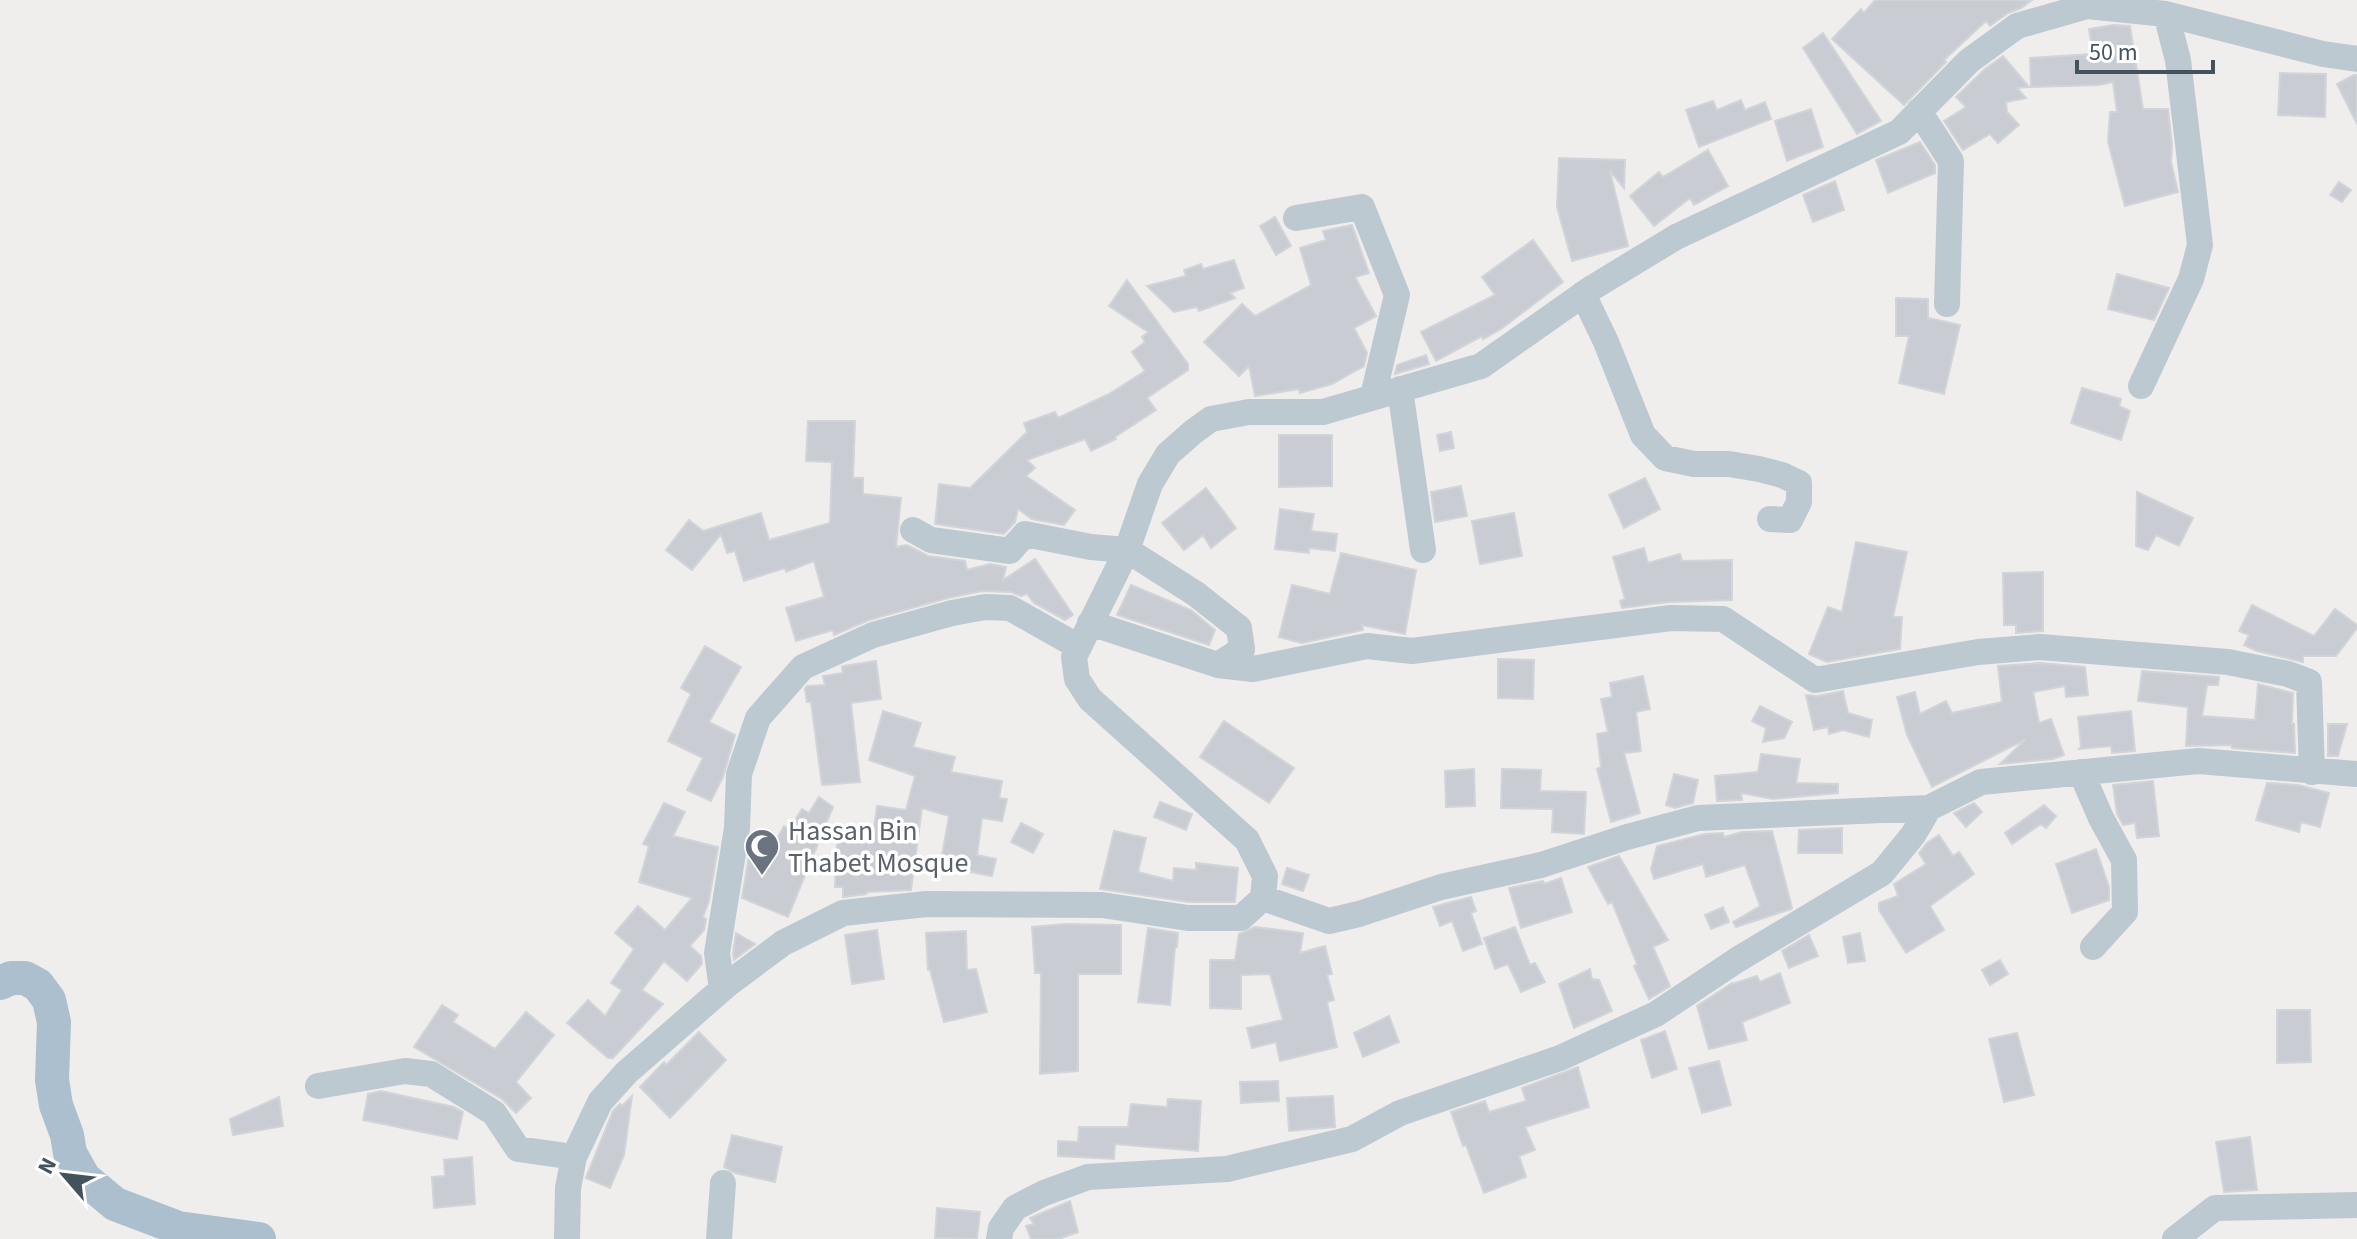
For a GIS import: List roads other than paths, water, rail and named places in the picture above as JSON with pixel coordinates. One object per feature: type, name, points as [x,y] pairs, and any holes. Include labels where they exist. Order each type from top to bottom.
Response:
[{"type":"main road","points":[[0,983],[11,978],[25,978],[38,985],[49,1000],[54,1022],[52,1080],[56,1105],[70,1153],[84,1178],[115,1204],[178,1228],[259,1239]]},
{"type":"street","points":[[567,1239],[568,1188],[574,1157],[600,1102],[626,1073],[722,989],[783,943],[843,913],[926,904],[1102,905],[1188,918],[1241,918],[1263,898],[1265,876],[1247,840],[1090,699],[1077,679],[1074,657],[1127,550],[1150,484],[1168,454],[1211,419],[1249,412],[1323,412],[1481,366],[1583,294],[1676,237],[1899,132],[1969,61],[2017,26],[2092,3],[2166,14],[2323,54],[2357,59]]},
{"type":"street","points":[[2141,386],[2191,279],[2200,245],[2178,60],[2166,14]]},
{"type":"street","points":[[1919,111],[1951,161],[1947,304]]},
{"type":"street","points":[[1296,218],[1362,207],[1397,295],[1373,396]]},
{"type":"street","points":[[1583,294],[1643,435],[1665,458],[1694,464],[1729,464],[1759,469],[1799,483],[1799,502],[1790,520],[1770,519]]},
{"type":"street","points":[[1400,389],[1423,550]]},
{"type":"street","points":[[913,530],[931,540],[1010,551],[1025,534],[1091,547],[1127,550],[1196,594],[1239,628],[1242,649],[1218,665]]},
{"type":"street","points":[[722,989],[717,953],[737,828],[739,774],[758,718],[803,667],[873,635],[985,607],[1010,608],[1084,635],[1218,665],[1253,669],[1367,646],[1412,651],[1671,618],[1723,619],[1815,680],[1978,652],[2040,647],[2228,662],[2288,674],[2309,682],[2312,772]]},
{"type":"street","points":[[1263,898],[1329,921],[1441,887],[1541,865],[1698,818],[1929,808],[1981,782],[2198,761],[2357,774]]},
{"type":"street","points":[[2081,772],[2124,860],[2125,912],[2093,947]]},
{"type":"street","points":[[999,1239],[1001,1228],[1015,1208],[1044,1193],[1088,1177],[1227,1169],[1352,1139],[1400,1113],[1560,1058],[1656,1014],[1737,960],[1882,873],[1913,835],[1929,808]]},
{"type":"street","points":[[318,1086],[405,1071],[431,1074],[494,1113],[518,1149],[574,1157]]},
{"type":"street","points":[[719,1239],[723,1183]]},
{"type":"street","points":[[2175,1239],[2215,1208],[2357,1205]]},
{"type":"place","name":"Hassan Bin Thabet Mosque","points":[[762,877]]}]
